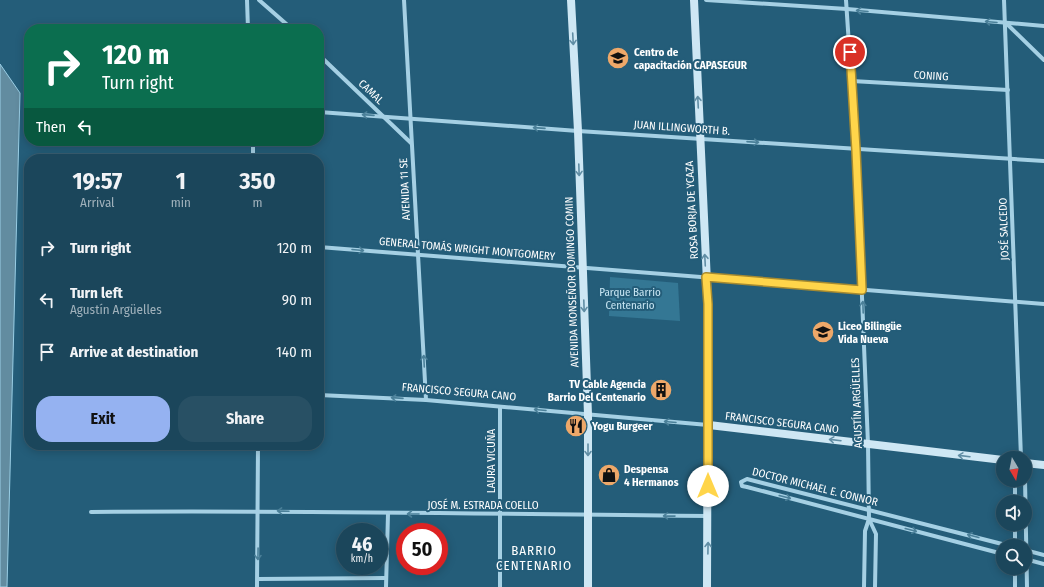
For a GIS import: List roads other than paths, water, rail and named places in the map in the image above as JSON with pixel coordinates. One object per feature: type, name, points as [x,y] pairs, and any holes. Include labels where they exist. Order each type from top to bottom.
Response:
[{"type":"main road","name":"AVENIDA MONSEÑOR DOMINGO COMIN","points":[[571,0],[578,131],[588,415],[588,587]]},
{"type":"main road","name":"ROSA BORJA DE YCAZA","points":[[694,0],[706,277],[709,425],[707,587]]},
{"type":"main road","name":"FRANCISCO SEGURA CANO","points":[[709,425],[996,459]]},
{"type":"main road","points":[[1032,464],[1044,465]]},
{"type":"street","points":[[247,0],[248,24]]},
{"type":"street","points":[[259,0],[286,24]]},
{"type":"street","name":"AVENIDA 11 SE","points":[[404,0],[426,400]]},
{"type":"street","points":[[706,0],[847,9],[1044,26]]},
{"type":"street","name":"AGUSTÍN ARGÜELLES","points":[[846,0],[856,150],[868,444],[868,509],[869,519],[876,534],[875,587]]},
{"type":"street","name":"JOSÉ SALCEDO","points":[[1004,0],[1021,451]]},
{"type":"street","points":[[1006,23],[1044,60]]},
{"type":"street","name":"CAMAL","points":[[324,60],[412,143]]},
{"type":"street","name":"CONING","points":[[852,81],[1008,90]]},
{"type":"street","name":"JUAN ILLINGWORTH B.","points":[[324,112],[1044,162]]},
{"type":"street","name":"GENERAL TOMÁS WRIGHT MONTGOMERY","points":[[324,247],[1044,304]]},
{"type":"street","name":"FRANCISCO SEGURA CANO","points":[[324,395],[426,400],[709,425]]},
{"type":"street","name":"LAURA VICUÑA","points":[[500,407],[500,587]]},
{"type":"street","points":[[257,587],[258,450]]},
{"type":"street","name":"DOCTOR MICHAEL E. CONNOR","points":[[996,542],[747,479],[741,482],[742,486],[996,552]]},
{"type":"street","points":[[1025,487],[1026,539]]},
{"type":"street","name":"JOSÉ M. ESTRADA COELLO","points":[[92,512],[258,510],[388,514],[708,516]]},
{"type":"street","points":[[386,587],[388,514]]},
{"type":"street","name":"AGUSTÍN ARGÜELLES","points":[[864,587],[865,531],[869,519]]},
{"type":"street","points":[[1032,552],[1044,555]]},
{"type":"street","points":[[1032,561],[1044,564]]},
{"type":"street","points":[[1015,575],[1015,587]]},
{"type":"street","points":[[1027,575],[1027,587]]},
{"type":"street","points":[[258,579],[386,578]]},
{"type":"place","name":"Centro de capacitación CAPASEGUR","points":[[618,58]]},
{"type":"place","name":"Liceo Bilingüe Vida Nueva","points":[[823,332]]},
{"type":"place","name":"TV Cable Agencia Barrio Del Centenario","points":[[661,390]]},
{"type":"place","name":"Yogu Burgeer","points":[[576,426]]},
{"type":"place","name":"Despensa 4 Hermanos","points":[[609,475]]},
{"type":"district","name":"BARRIO CENTENARIO","points":[[534,558]]},
{"type":"park label","name":"Parque Barrio Centenario","points":[[630,298]]}]
